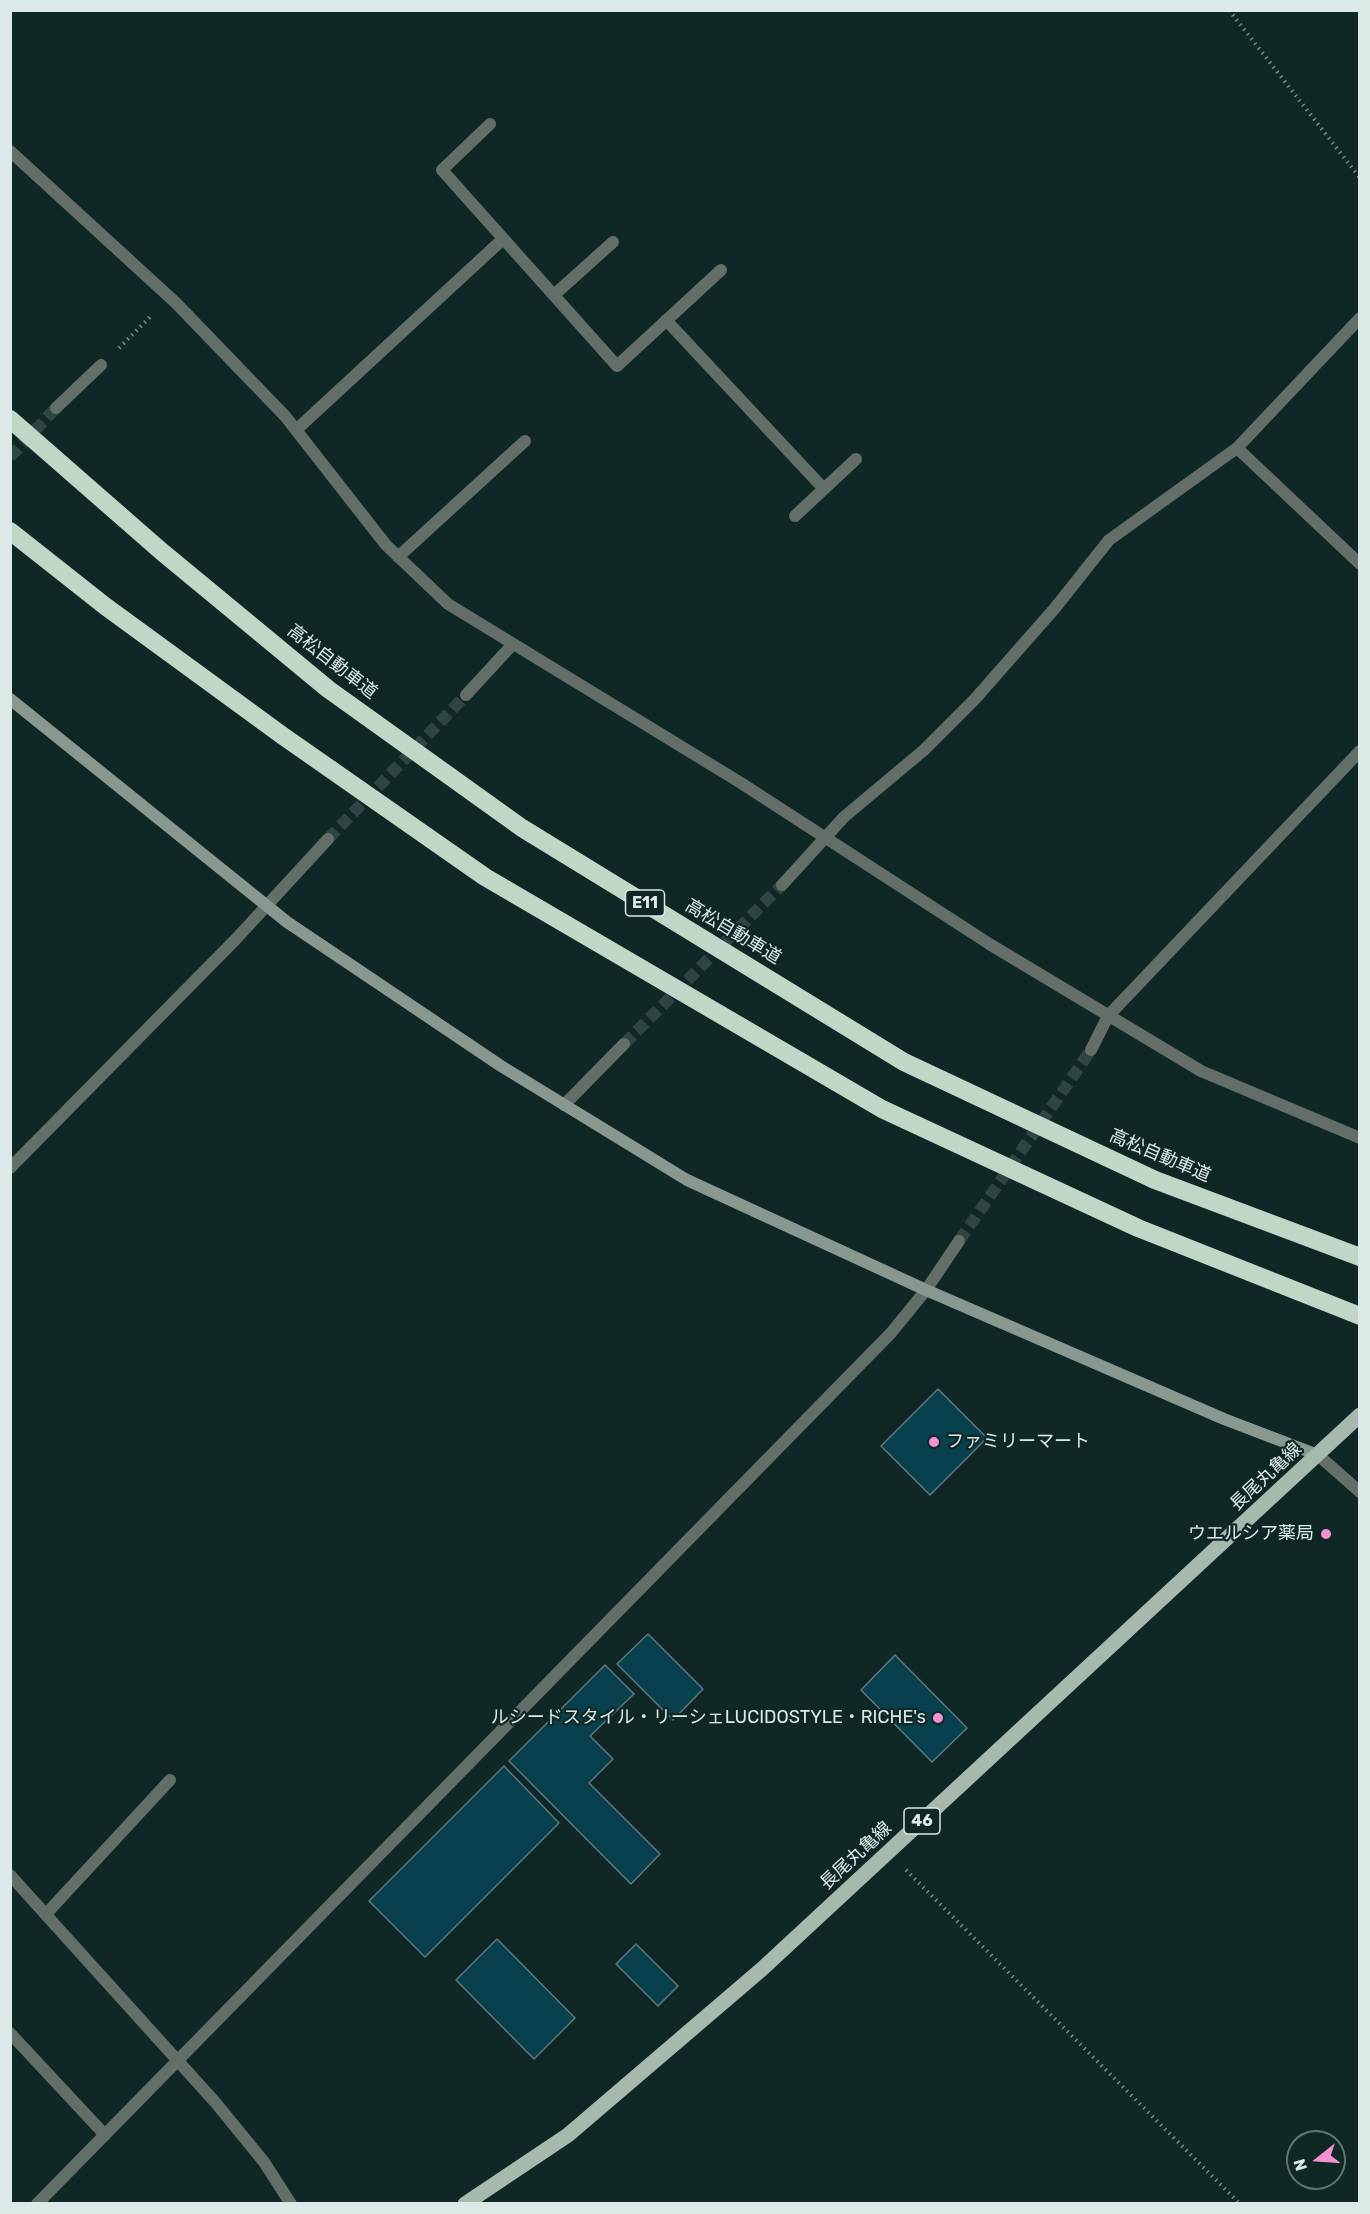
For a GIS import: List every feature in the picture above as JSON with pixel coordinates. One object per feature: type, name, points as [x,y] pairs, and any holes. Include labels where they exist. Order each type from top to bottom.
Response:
[{"type":"highway","name":"高松自動車道","points":[[10,419],[161,550],[328,689],[522,828],[904,1062],[1155,1180],[1359,1257]]},
{"type":"highway","points":[[10,531],[105,606],[273,729],[485,877],[872,1103],[1138,1228],[1359,1316]]},
{"type":"main road","name":"長尾丸亀線","points":[[465,2204],[568,2135],[762,1969],[1359,1415]]},
{"type":"street","points":[[490,124],[442,170],[617,366],[721,270]]},
{"type":"street","points":[[10,151],[170,297],[296,430],[386,545],[448,604],[825,837],[991,945],[1201,1071],[1359,1138]]},
{"type":"street","points":[[296,430],[503,238]]},
{"type":"street","points":[[554,295],[613,242]]},
{"type":"street","points":[[782,885],[844,817],[924,750],[975,699],[1055,608],[1109,540],[1237,448],[1359,318]]},
{"type":"street","points":[[666,320],[824,489]]},
{"type":"street","points":[[56,408],[101,365]]},
{"type":"street","points":[[398,557],[525,441]]},
{"type":"street","points":[[1237,448],[1359,564]]},
{"type":"street","points":[[795,516],[856,459]]},
{"type":"street","points":[[466,695],[513,644]]},
{"type":"street","points":[[10,699],[267,906],[491,1060],[687,1180],[926,1290],[1224,1419],[1318,1455],[1359,1492]]},
{"type":"street","points":[[1091,1050],[1108,1016],[1359,751]]},
{"type":"street","points":[[10,1168],[267,906],[328,839]]},
{"type":"street","points":[[564,1105],[624,1044]]},
{"type":"street","points":[[37,2204],[891,1333],[926,1290],[959,1241]]},
{"type":"street","points":[[46,1914],[170,1780]]},
{"type":"street","points":[[10,1875],[177,2060],[264,2162],[291,2204]]},
{"type":"street","points":[[10,2033],[105,2135]]},
{"type":"path","points":[[1229,10],[1359,178]]},
{"type":"path","points":[[101,365],[170,297]]},
{"type":"path","points":[[889,1852],[1240,2204]]},
{"type":"building","name":"ファミリーマート","points":[[938,1389],[987,1438],[930,1495],[881,1446]]},
{"type":"building","points":[[648,1634],[703,1689],[673,1720],[617,1664]]},
{"type":"building","points":[[895,1655],[967,1728],[932,1762],[861,1690]]},
{"type":"building","points":[[605,1665],[634,1694],[590,1736],[613,1759],[589,1783],[660,1854],[631,1884],[509,1761]]},
{"type":"building","points":[[504,1766],[559,1823],[425,1957],[369,1901]]},
{"type":"building","points":[[497,1939],[575,2018],[534,2059],[456,1980]]},
{"type":"building","points":[[636,1944],[678,1986],[658,2006],[616,1964]]},
{"type":"tunnel","points":[[10,457],[56,408]]},
{"type":"tunnel","points":[[328,839],[466,695]]},
{"type":"tunnel","points":[[624,1044],[782,885]]},
{"type":"tunnel","points":[[959,1241],[1091,1050]]},
{"type":"place","name":"ファミリーマート","points":[[934,1442]]},
{"type":"place","name":"ウエルシア薬局","points":[[1326,1534]]},
{"type":"place","name":"ルシードスタイル・リーシェLUCIDOSTYLE・RICHE's","points":[[938,1718]]}]
